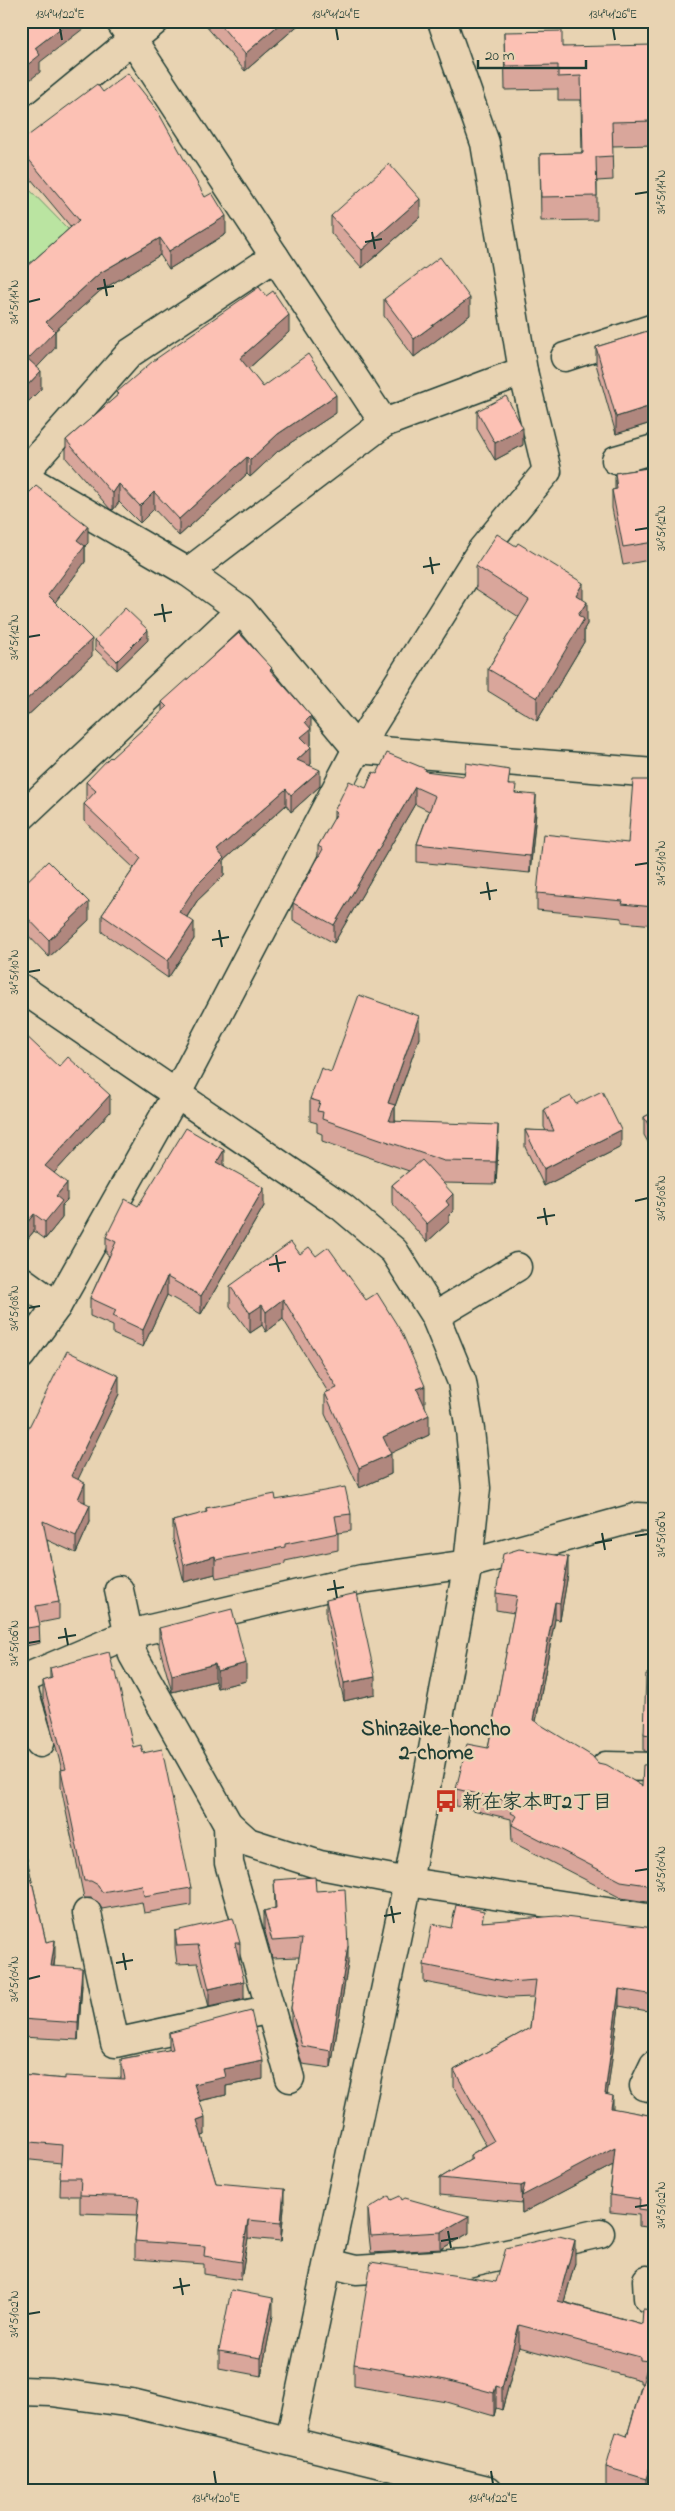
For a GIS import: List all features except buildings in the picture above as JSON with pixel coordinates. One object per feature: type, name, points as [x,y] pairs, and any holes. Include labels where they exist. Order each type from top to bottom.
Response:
[{"type":"street","points":[[21,131],[126,31],[155,21]]},
{"type":"street","points":[[27,1347],[57,1306],[177,1093],[357,749],[481,550],[547,471],[523,370],[484,143],[442,21]]},
{"type":"street","points":[[126,31],[384,423]]},
{"type":"street","points":[[275,257],[130,354],[22,475],[188,572],[242,610],[357,749],[654,774]]},
{"type":"street","points":[[565,357],[654,328]]},
{"type":"street","points":[[188,572],[384,423],[523,370]]},
{"type":"street","points":[[616,460],[654,449]]},
{"type":"street","points":[[21,817],[242,610]]},
{"type":"street","points":[[21,988],[342,1207],[394,1250],[435,1316],[462,1382],[470,1430],[476,1488],[468,1564],[408,1882],[290,2441]]},
{"type":"street","points":[[435,1316],[516,1267]]},
{"type":"street","points":[[21,1280],[57,1306]]},
{"type":"street","points":[[40,1743],[21,1681],[129,1634],[362,1579],[468,1564],[638,1517],[654,1518]]},
{"type":"street","points":[[119,1590],[133,1655],[228,1824],[248,1842],[311,1862],[408,1882],[654,1918]]},
{"type":"street","points":[[606,1766],[654,1767]]},
{"type":"street","points":[[228,1824],[229,1863],[290,2078]]},
{"type":"street","points":[[88,1913],[115,2044],[271,2010]]},
{"type":"street","points":[[654,2065],[644,2086],[654,2088]]},
{"type":"street","points":[[328,2263],[356,2270],[467,2264],[600,2233]]},
{"type":"street","points":[[21,2391],[52,2392],[132,2403],[488,2490]]},
{"type":"green space","points":[[21,181],[69,230],[21,273]]},
{"type":"place","name":"新在家本町2丁目","points":[[446,1801]]},
{"type":"district","name":"Shinzaike-honcho 2-chome","points":[[436,1740]]}]
